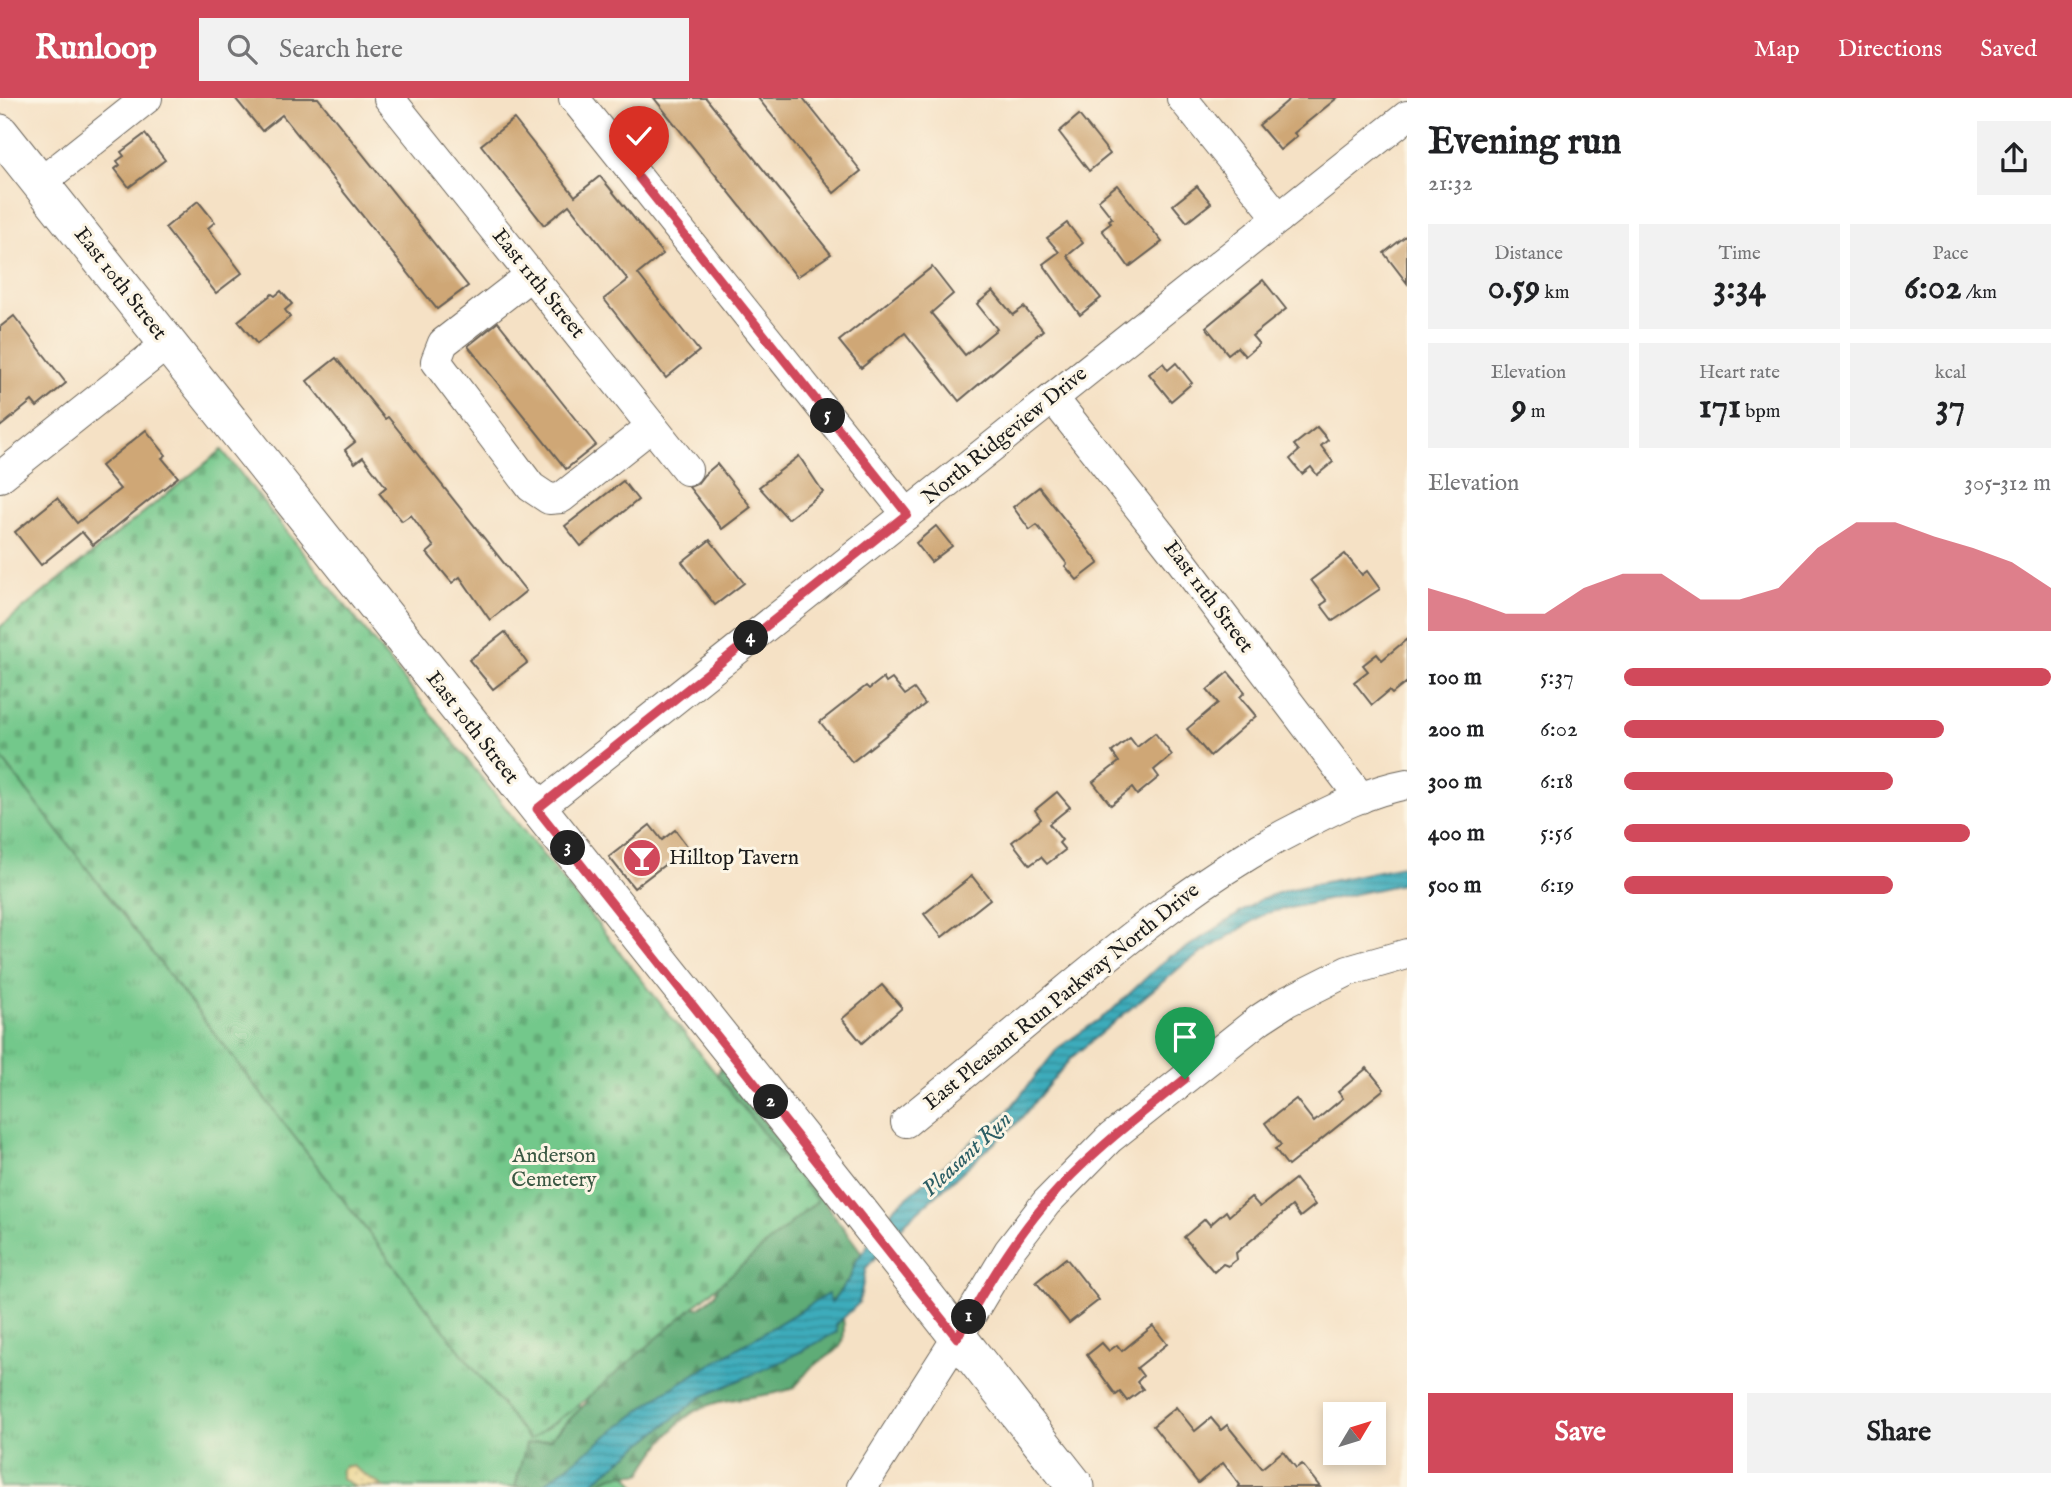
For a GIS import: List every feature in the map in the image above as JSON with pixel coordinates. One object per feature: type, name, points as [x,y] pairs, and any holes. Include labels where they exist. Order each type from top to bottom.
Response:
[{"type":"main road","name":"East 10th Street","points":[[0,133],[1076,1487]]},
{"type":"street","points":[[40,183],[147,98]]},
{"type":"street","name":"East 11th Street","points":[[389,98],[687,471]]},
{"type":"street","points":[[574,98],[907,514]]},
{"type":"street","points":[[1182,98],[1279,218]]},
{"type":"street","name":"North Ridgeview Drive","points":[[537,809],[1407,116]]},
{"type":"street","points":[[531,275],[443,343],[436,361],[531,487],[549,499],[561,498],[652,426]]},
{"type":"street","points":[[0,477],[167,344]]},
{"type":"street","name":"East 11th Street","points":[[1053,398],[1182,562],[1361,798]]},
{"type":"street","name":"East Pleasant Run Parkway North Drive","points":[[906,1122],[1135,933],[1191,891],[1276,839],[1331,810],[1407,784]]},
{"type":"street","points":[[862,1487],[1021,1234],[1066,1181],[1110,1139],[1260,1019],[1286,1002],[1348,971],[1407,954]]},
{"type":"green space","name":"Anderson Cemetery","points":[[222,450],[817,1201],[579,1405],[529,1440],[0,756],[0,627]]},
{"type":"green space","points":[[0,756],[529,1440],[579,1405],[636,1487],[0,1487]]},
{"type":"green space","points":[[722,1065],[862,1253],[850,1278],[826,1308],[632,1419],[550,1487],[515,1487],[526,1444],[550,1439],[586,1403],[591,1388],[672,1302],[699,1308],[715,1295],[735,1240],[712,1085]]},
{"type":"green space","points":[[843,1318],[842,1344],[813,1366],[791,1389],[703,1407],[684,1419],[670,1433],[641,1474],[611,1477],[596,1487],[573,1487],[642,1428],[832,1328]]},
{"type":"sand","points":[[352,1466],[383,1487],[355,1487],[342,1478],[341,1470]]},
{"type":"water","name":"Pleasant Run","points":[[1407,865],[1407,883],[1266,913],[1183,965],[1071,1058],[1018,1122],[907,1221],[866,1268],[859,1303],[836,1325],[837,1332],[785,1360],[701,1397],[587,1487],[540,1487],[663,1393],[828,1294],[831,1303],[850,1278],[855,1263],[894,1208],[1007,1112],[1058,1048],[1110,1012],[1168,957],[1180,952],[1261,899],[1287,890]]},
{"type":"building","points":[[235,98],[318,98],[468,286],[437,309],[282,115],[262,131]]},
{"type":"building","points":[[654,98],[706,98],[831,254],[797,277]]},
{"type":"building","points":[[758,98],[803,98],[861,171],[834,193]]},
{"type":"building","points":[[1291,98],[1337,98],[1294,133],[1297,136],[1280,150],[1259,125]]},
{"type":"building","points":[[1079,115],[1110,154],[1089,171],[1059,132]]},
{"type":"building","points":[[514,119],[575,196],[600,176],[663,254],[638,274],[699,351],[666,378],[604,299],[628,280],[569,205],[544,225],[481,145]]},
{"type":"building","points":[[145,134],[165,160],[129,187],[115,169],[120,165],[117,161],[124,156],[121,152]]},
{"type":"building","points":[[1117,185],[1162,242],[1129,267],[1102,230],[1111,223],[1109,220],[1112,218],[1098,200]]},
{"type":"building","points":[[1197,186],[1211,203],[1187,222],[1173,205]]},
{"type":"building","points":[[198,201],[215,222],[208,228],[242,273],[216,293],[165,228]]},
{"type":"building","points":[[1067,223],[1083,243],[1067,256],[1101,298],[1080,315],[1043,264],[1059,252],[1047,238]]},
{"type":"building","points":[[1407,235],[1407,283],[1384,253]]},
{"type":"building","points":[[932,267],[953,294],[931,313],[965,355],[997,329],[977,304],[993,291],[1013,315],[1024,307],[1043,330],[959,401],[905,333],[861,368],[839,341]]},
{"type":"building","points":[[1263,280],[1286,309],[1252,336],[1259,344],[1245,356],[1237,347],[1228,354],[1206,327]]},
{"type":"building","points":[[281,291],[292,304],[285,310],[290,317],[257,344],[238,321],[272,294],[275,296]]},
{"type":"building","points":[[14,316],[66,383],[37,407],[32,401],[0,427],[0,327]]},
{"type":"building","points":[[498,322],[596,445],[566,469],[468,346]]},
{"type":"building","points":[[336,358],[385,419],[388,417],[526,591],[490,620],[460,577],[452,583],[427,553],[434,547],[411,515],[402,521],[379,493],[386,487],[363,457],[355,463],[345,450],[355,442],[307,381]]},
{"type":"building","points":[[1163,363],[1168,370],[1176,363],[1192,383],[1171,401],[1149,374]]},
{"type":"building","points":[[1317,427],[1328,440],[1321,446],[1333,462],[1317,475],[1311,467],[1302,474],[1290,459],[1299,451],[1294,445]]},
{"type":"building","points":[[146,430],[166,455],[162,458],[178,477],[93,545],[82,532],[41,565],[15,532],[57,498],[77,523],[120,489],[101,466]]},
{"type":"building","points":[[799,456],[823,492],[788,519],[759,487]]},
{"type":"building","points":[[717,464],[751,507],[722,529],[689,487],[697,484]]},
{"type":"building","points":[[623,481],[638,500],[581,546],[565,526]]},
{"type":"building","points":[[1039,487],[1099,563],[1077,580],[1037,525],[1030,530],[1013,507]]},
{"type":"building","points":[[936,526],[952,546],[931,562],[916,543]]},
{"type":"building","points":[[710,540],[744,583],[715,605],[682,562]]},
{"type":"building","points":[[1345,554],[1362,575],[1367,571],[1380,589],[1333,621],[1321,605],[1327,601],[1311,580]]},
{"type":"building","points":[[505,632],[527,663],[493,689],[469,660]]},
{"type":"building","points":[[1407,639],[1407,682],[1392,694],[1389,691],[1372,705],[1354,682],[1368,671],[1363,665],[1377,654],[1382,660]]},
{"type":"building","points":[[1228,672],[1245,692],[1240,697],[1256,716],[1210,756],[1187,729],[1218,703],[1207,690]]},
{"type":"building","points":[[883,678],[886,683],[892,679],[905,695],[914,689],[925,704],[852,762],[820,722],[866,686],[869,689]]},
{"type":"building","points":[[1155,733],[1172,755],[1154,770],[1159,777],[1137,795],[1132,788],[1111,805],[1093,782],[1119,762],[1112,752],[1130,738],[1137,747]]},
{"type":"building","points":[[1057,792],[1070,807],[1049,824],[1062,840],[1059,843],[1065,850],[1047,864],[1041,857],[1030,865],[1012,842],[1041,819],[1035,810]]},
{"type":"building","name":"Hilltop Tavern","points":[[650,825],[662,840],[675,830],[688,847],[634,888],[609,857]]},
{"type":"building","points":[[972,876],[990,899],[942,937],[924,914]]},
{"type":"building","points":[[882,985],[902,1008],[862,1043],[842,1019]]},
{"type":"building","points":[[1367,1068],[1384,1089],[1288,1166],[1275,1149],[1281,1145],[1265,1123],[1296,1099],[1314,1122],[1343,1098],[1338,1092]]},
{"type":"building","points":[[1295,1179],[1315,1205],[1300,1217],[1292,1206],[1236,1253],[1237,1259],[1228,1266],[1223,1264],[1214,1272],[1184,1237],[1205,1219],[1210,1225],[1226,1211],[1229,1216],[1251,1197],[1260,1207]]},
{"type":"building","points":[[1066,1258],[1099,1300],[1069,1323],[1036,1282]]},
{"type":"building","points":[[1153,1326],[1167,1344],[1137,1368],[1143,1376],[1137,1382],[1143,1389],[1127,1401],[1120,1392],[1116,1395],[1087,1355],[1102,1343],[1109,1351],[1117,1345],[1122,1351]]},
{"type":"building","points":[[1176,1407],[1195,1431],[1211,1418],[1221,1430],[1227,1425],[1262,1468],[1283,1451],[1296,1468],[1302,1464],[1320,1487],[1238,1487],[1240,1485],[1223,1463],[1198,1483],[1153,1426]]},
{"type":"place","name":"Hilltop Tavern","points":[[642,858]]},
{"type":"route","points":[[639,178],[907,514],[537,809],[843,1191],[957,1338],[1009,1251],[1046,1203],[1086,1160],[1185,1079]]}]
